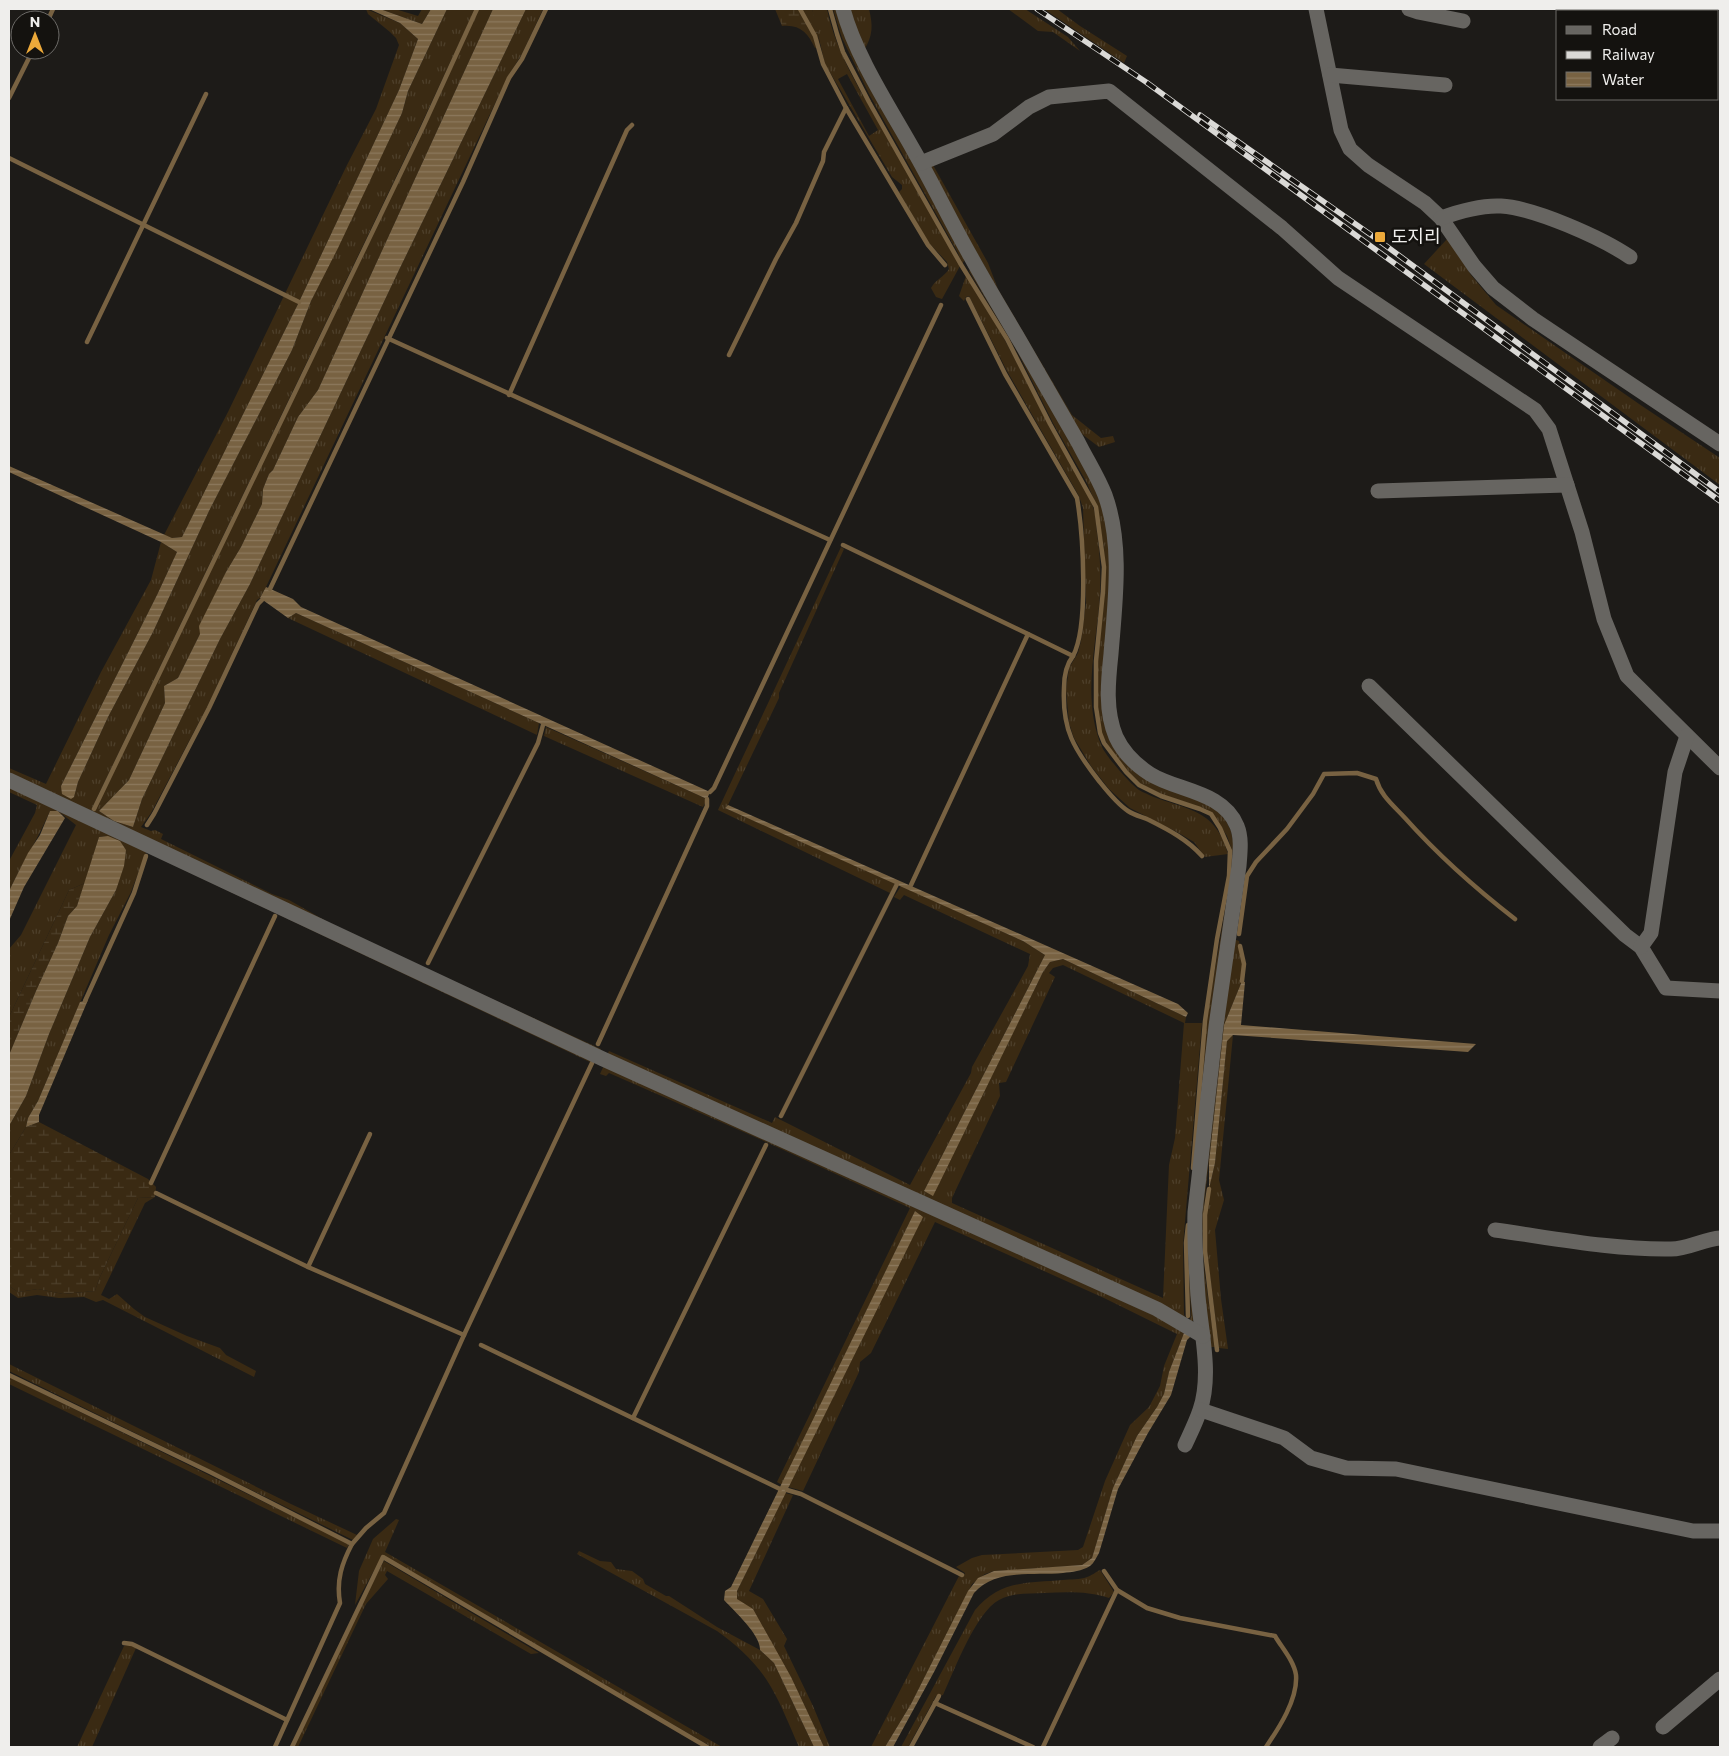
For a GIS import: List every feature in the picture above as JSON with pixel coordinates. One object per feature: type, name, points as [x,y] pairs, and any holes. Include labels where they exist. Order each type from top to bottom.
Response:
[{"type":"street","points":[[844,9],[855,41],[878,89],[921,164],[971,258],[1058,406],[1106,497],[1115,541],[1116,566],[1108,687],[1109,708],[1111,724],[1118,740],[1128,754],[1151,774],[1219,803],[1237,826],[1240,842],[1239,866],[1216,1026],[1195,1212],[1194,1242],[1198,1298],[1204,1336],[1204,1394],[1200,1410],[1184,1445]]},
{"type":"street","points":[[1316,9],[1341,130],[1350,149],[1368,165],[1425,204],[1441,218],[1474,266],[1493,288],[1533,319],[1720,444]]},
{"type":"street","points":[[1409,9],[1463,21]]},
{"type":"street","points":[[1330,74],[1445,85]]},
{"type":"street","points":[[921,164],[993,134],[1029,107],[1049,97],[1109,91],[1282,228],[1338,278],[1534,410],[1549,430],[1582,532],[1604,620],[1626,676],[1720,768]]},
{"type":"street","points":[[1441,218],[1466,209],[1501,206],[1528,210],[1616,247],[1630,257]]},
{"type":"street","points":[[1378,491],[1567,485]]},
{"type":"street","points":[[1369,686],[1624,935],[1641,947],[1666,988],[1720,991]]},
{"type":"street","points":[[1641,947],[1651,933],[1675,772],[1688,736]]},
{"type":"street","points":[[9,780],[603,1059],[1157,1309],[1204,1336]]},
{"type":"street","points":[[1495,1230],[1617,1247],[1674,1249],[1720,1238]]},
{"type":"street","points":[[1200,1410],[1284,1438],[1311,1458],[1346,1468],[1396,1470],[1693,1531],[1720,1531]]},
{"type":"street","points":[[1663,1728],[1720,1679]]},
{"type":"green space","points":[[366,9],[400,23],[418,39],[399,90],[299,302],[182,537],[172,538],[164,535],[228,412],[376,109],[399,45],[396,38],[368,14]]},
{"type":"green space","points":[[380,9],[395,9],[418,16],[422,9],[431,9],[422,24]]},
{"type":"green space","points":[[447,9],[475,9],[92,808],[92,812],[95,810],[424,129],[479,9],[493,9],[318,390],[298,417],[273,470],[269,474],[263,489],[262,504],[241,547],[226,572],[200,634],[178,678],[164,686],[165,703],[129,780],[99,811],[114,821],[133,827],[142,799],[220,639],[250,584],[399,270],[526,9],[543,9],[522,54],[508,76],[266,587],[257,600],[207,707],[151,813],[141,827],[163,834],[161,839],[272,894],[289,900],[340,929],[601,1049],[599,1052],[9,775],[9,768],[46,784],[101,672],[151,580],[161,542],[177,552],[61,786],[74,797],[78,782],[108,717],[153,632],[209,511],[292,350],[311,301],[402,113],[408,91]]},
{"type":"green space","points":[[775,9],[812,9],[820,47],[815,48],[806,34],[799,28],[782,26]]},
{"type":"green space","points":[[812,9],[827,9],[843,57],[851,73],[960,266],[942,299],[936,297],[931,288],[949,269],[947,262],[929,243],[899,192],[902,189],[902,185],[892,177],[825,64]],"holes":[[[847,74],[878,130],[869,136],[838,79]]]},
{"type":"green space","points":[[833,9],[837,9],[966,258],[962,264],[958,253],[869,94],[842,38]]},
{"type":"green space","points":[[847,9],[869,9],[871,30],[864,50]]},
{"type":"green space","points":[[1008,9],[1025,9],[1068,37],[1080,51],[1053,32],[1038,31]]},
{"type":"green space","points":[[1044,9],[1057,9],[1127,56],[1124,63]]},
{"type":"green space","points":[[933,165],[988,263],[998,289],[1072,415],[1101,438],[1113,436],[1115,442],[1099,447],[1078,431],[928,167]]},
{"type":"green space","points":[[1448,238],[1471,275],[1496,305],[1720,458],[1720,485],[1424,264]]},
{"type":"green space","points":[[971,268],[1092,476],[1109,527],[1110,621],[1118,747],[1209,804],[1219,812],[1231,831],[1235,851],[1215,1006],[1194,1320],[1189,1323],[607,1055],[609,1051],[772,1123],[775,1117],[910,1185],[1028,966],[1030,954],[904,895],[900,900],[894,897],[901,886],[1023,941],[1045,955],[924,1191],[932,1195],[1043,972],[1050,962],[1063,959],[1186,1017],[1185,1023],[1202,1023],[1183,1245],[1184,1315],[1189,1322],[1191,1316],[1188,1243],[1206,1021],[1233,865],[1232,850],[1227,836],[1213,814],[1206,809],[1161,794],[1140,783],[1126,770],[1101,733],[1098,706],[1098,660],[1105,571],[1104,549],[1097,507],[1087,483],[1053,423],[1017,351],[969,271]],"holes":[[[1063,965],[1184,1023],[1175,1138],[1169,1165],[1163,1298],[952,1203],[952,1198],[1000,1096],[999,1083],[1006,1082],[1055,977],[1049,973],[1053,968]]]},
{"type":"green space","points":[[966,276],[999,330],[1084,486],[1094,510],[1100,556],[1100,586],[1091,691],[1092,710],[1102,747],[1119,770],[1139,790],[1204,816],[1214,825],[1222,837],[1228,854],[1205,857],[1194,842],[1130,808],[1109,789],[1091,766],[1074,738],[1069,723],[1066,690],[1069,668],[1078,653],[1081,641],[1086,603],[1083,508],[1079,496],[1007,371],[969,296],[964,301],[959,296]]},
{"type":"green space","points":[[841,547],[844,549],[779,693],[779,698],[725,808],[895,883],[890,893],[718,810]]},
{"type":"green space","points":[[296,613],[539,723],[537,735],[288,618]]},
{"type":"green space","points":[[546,727],[707,799],[703,807],[544,736]]},
{"type":"green space","points":[[9,785],[596,1060],[594,1064],[146,852],[131,892],[109,935],[38,1101],[28,1118],[26,1127],[9,1155],[9,1126],[26,1096],[49,1034],[90,937],[116,890],[126,850],[121,843],[114,839],[99,837],[85,883],[69,890],[9,1017],[9,949],[21,935],[76,825],[58,811],[50,811],[9,891],[9,861],[35,813],[37,805],[9,792]]},
{"type":"green space","points":[[85,883],[77,906],[68,916],[9,1055],[9,1017],[69,890]]},
{"type":"green space","points":[[1231,938],[1239,941],[1242,981],[1224,1025],[1203,1214],[1202,1254],[1215,1347],[1207,1347],[1197,1242]]},
{"type":"green space","points":[[1233,1035],[1219,1180],[1224,1200],[1215,1230],[1221,1299],[1228,1349],[1219,1348],[1207,1251],[1207,1213],[1209,1189],[1215,1163],[1227,1041]]},
{"type":"green space","points":[[605,1063],[1190,1332],[1184,1333],[1169,1372],[1164,1394],[1137,1436],[1113,1488],[1092,1558],[1082,1565],[994,1571],[985,1574],[972,1584],[911,1704],[885,1747],[871,1747],[959,1576],[963,1577],[965,1573],[956,1567],[982,1555],[1078,1550],[1083,1547],[1105,1481],[1130,1425],[1149,1407],[1160,1386],[1164,1366],[1177,1334],[1104,1298],[935,1222],[871,1353],[860,1362],[859,1372],[803,1491],[788,1487],[922,1217],[915,1211],[782,1485],[777,1482],[910,1208],[609,1073],[606,1076],[600,1074]]},
{"type":"green space","points":[[39,1122],[148,1179],[156,1187],[155,1197],[138,1198],[95,1291],[63,1294],[38,1289],[18,1292],[9,1286],[9,1155],[26,1127]]},
{"type":"green space","points":[[155,1197],[145,1203],[101,1295],[109,1299],[117,1294],[145,1317],[187,1336],[220,1348],[226,1355],[256,1371],[254,1377],[103,1300],[96,1302],[84,1297],[59,1298],[37,1295],[18,1298],[9,1292],[9,1286],[18,1292],[38,1289],[63,1294],[95,1291],[138,1198]]},
{"type":"green space","points":[[9,1364],[357,1535],[353,1540],[9,1371]]},
{"type":"green space","points":[[9,1377],[349,1544],[347,1548],[9,1384]]},
{"type":"green space","points":[[785,1493],[793,1495],[749,1591],[763,1599],[787,1639],[784,1646],[813,1706],[830,1747],[824,1747],[809,1717],[737,1599],[737,1591]]},
{"type":"green space","points":[[396,1519],[399,1520],[385,1552],[722,1747],[712,1747],[382,1556],[355,1605],[359,1571],[373,1539]]},
{"type":"green space","points":[[579,1551],[600,1561],[611,1562],[616,1569],[632,1571],[643,1579],[645,1584],[669,1596],[717,1627],[760,1650],[774,1663],[814,1747],[799,1747],[779,1702],[766,1679],[754,1663],[732,1643],[717,1631],[577,1554]]},
{"type":"green space","points":[[384,1561],[539,1653],[531,1654],[387,1571],[385,1575],[388,1579],[366,1604],[298,1747],[293,1747],[348,1630]]},
{"type":"green space","points":[[1100,1570],[1114,1592],[1109,1598],[1077,1592],[1021,1594],[1004,1597],[990,1607],[966,1643],[943,1695],[936,1696],[908,1747],[901,1747],[975,1610],[985,1600],[994,1593],[1015,1585],[1081,1579]]},
{"type":"green space","points":[[131,1645],[136,1648],[92,1747],[77,1747],[124,1646]]},
{"type":"water","points":[[369,9],[380,9],[422,24],[431,9],[447,9],[408,91],[402,113],[311,301],[292,350],[209,511],[153,632],[108,717],[78,782],[74,797],[71,799],[62,794],[61,786],[177,552],[161,542],[9,472],[9,466],[172,538],[182,537],[299,302],[399,90],[418,39],[400,23]]},
{"type":"water","points":[[493,9],[526,9],[399,270],[250,584],[220,639],[142,799],[133,827],[114,821],[99,811],[129,780],[165,703],[164,686],[178,678],[200,634],[199,626],[262,504],[263,489],[269,474],[273,470],[298,417],[318,390]]},
{"type":"water","points":[[266,587],[293,599],[301,607],[710,792],[707,799],[296,613],[288,618],[260,598]]},
{"type":"water","points":[[728,805],[1178,1004],[1188,1013],[1186,1017],[1063,959],[1050,962],[1043,972],[933,1196],[924,1191],[1045,955],[1023,941],[725,808]]},
{"type":"water","points":[[50,811],[58,811],[65,818],[24,887],[9,921],[9,891],[28,853],[40,835]]},
{"type":"water","points":[[108,836],[120,841],[126,850],[124,866],[116,890],[90,937],[49,1034],[26,1096],[9,1126],[9,1055],[68,916],[77,906],[99,837]]},
{"type":"water","points":[[1242,981],[1245,982],[1241,1025],[1476,1044],[1468,1052],[1233,1035],[1227,1041],[1215,1163],[1209,1189],[1209,1162],[1224,1025]]},
{"type":"water","points":[[88,1000],[39,1115],[39,1122],[26,1127],[28,1118],[38,1101],[80,1002]]},
{"type":"water","points":[[915,1211],[923,1217],[737,1591],[737,1599],[753,1609],[791,1677],[824,1747],[814,1747],[774,1663],[760,1650],[752,1630],[724,1600],[725,1591],[731,1587]]},
{"type":"water","points":[[1184,1333],[1193,1334],[1187,1340],[1171,1395],[1118,1489],[1099,1553],[1094,1562],[1087,1568],[1073,1572],[1004,1576],[983,1585],[974,1593],[893,1747],[885,1747],[911,1704],[968,1591],[978,1578],[994,1571],[1082,1565],[1092,1558],[1113,1488],[1137,1436],[1164,1394],[1169,1372]]},
{"type":"waterway","points":[[94,809],[423,127],[477,9]]},
{"type":"waterway","points":[[270,589],[463,182],[509,78],[522,59],[546,9]]},
{"type":"waterway","points":[[800,9],[815,36],[823,64],[846,108],[928,245],[945,265]]},
{"type":"waterway","points":[[830,9],[843,52],[869,102],[960,263],[1007,339],[1050,424],[1096,507],[1104,567],[1096,661],[1096,707],[1100,733],[1104,743],[1126,772],[1139,785],[1161,796],[1211,814],[1220,828],[1230,851],[1229,876],[1217,939],[1205,1021],[1193,1168]]},
{"type":"waterway","points":[[9,98],[28,60]]},
{"type":"waterway","points":[[87,342],[206,94]]},
{"type":"waterway","points":[[729,355],[776,259],[796,223],[823,161],[824,152],[846,108]]},
{"type":"waterway","points":[[509,395],[627,130],[632,125]]},
{"type":"waterway","points":[[9,158],[299,302]]},
{"type":"waterway","points":[[968,299],[1005,374],[1077,498],[1083,555],[1083,602],[1078,642],[1073,656],[1028,634]]},
{"type":"waterway","points":[[710,792],[714,788],[941,305]]},
{"type":"waterway","points":[[387,338],[830,540]]},
{"type":"waterway","points":[[843,545],[1028,634],[911,885]]},
{"type":"waterway","points":[[147,825],[209,708],[258,604],[262,600]]},
{"type":"waterway","points":[[1073,656],[1067,667],[1064,680],[1064,703],[1065,716],[1076,749],[1090,770],[1124,808],[1178,836],[1202,856]]},
{"type":"waterway","points":[[428,963],[538,743],[543,725]]},
{"type":"waterway","points":[[1239,934],[1247,876],[1256,862],[1287,829],[1313,794],[1324,774],[1357,773],[1376,779],[1388,800],[1431,845],[1515,919]]},
{"type":"waterway","points":[[598,1044],[707,806],[707,799]]},
{"type":"waterway","points":[[85,1001],[134,893],[146,856]]},
{"type":"waterway","points":[[781,1116],[897,884]]},
{"type":"waterway","points":[[151,1183],[275,916]]},
{"type":"waterway","points":[[1240,946],[1244,964],[1242,981]]},
{"type":"waterway","points":[[352,1544],[366,1528],[384,1513],[464,1335],[592,1063]]},
{"type":"waterway","points":[[308,1267],[370,1134]]},
{"type":"waterway","points":[[633,1418],[766,1145]]},
{"type":"waterway","points":[[1209,1189],[1205,1215],[1205,1251],[1217,1350]]},
{"type":"waterway","points":[[156,1193],[308,1267],[464,1335]]},
{"type":"waterway","points":[[1188,1225],[1186,1243],[1188,1316]]},
{"type":"waterway","points":[[481,1345],[780,1489]]},
{"type":"waterway","points":[[9,1375],[210,1472],[352,1544],[345,1558],[339,1579],[340,1603],[275,1747]]},
{"type":"waterway","points":[[787,1490],[801,1494],[962,1575]]},
{"type":"waterway","points":[[292,1747],[383,1557],[707,1747]]},
{"type":"waterway","points":[[1104,1571],[1117,1590],[1147,1608],[1180,1618],[1275,1636],[1293,1665],[1296,1684],[1287,1713],[1266,1747]]},
{"type":"waterway","points":[[1043,1747],[1117,1590]]},
{"type":"waterway","points":[[124,1643],[132,1644],[287,1720]]},
{"type":"waterway","points":[[911,1747],[939,1696]]},
{"type":"waterway","points":[[935,1703],[1033,1747]]},
{"type":"railway","points":[[1037,9],[1146,82],[1720,501]]},
{"type":"railway","points":[[1200,115],[1374,237],[1720,492]]},
{"type":"place","name":"도지리","points":[[1380,237]]}]
